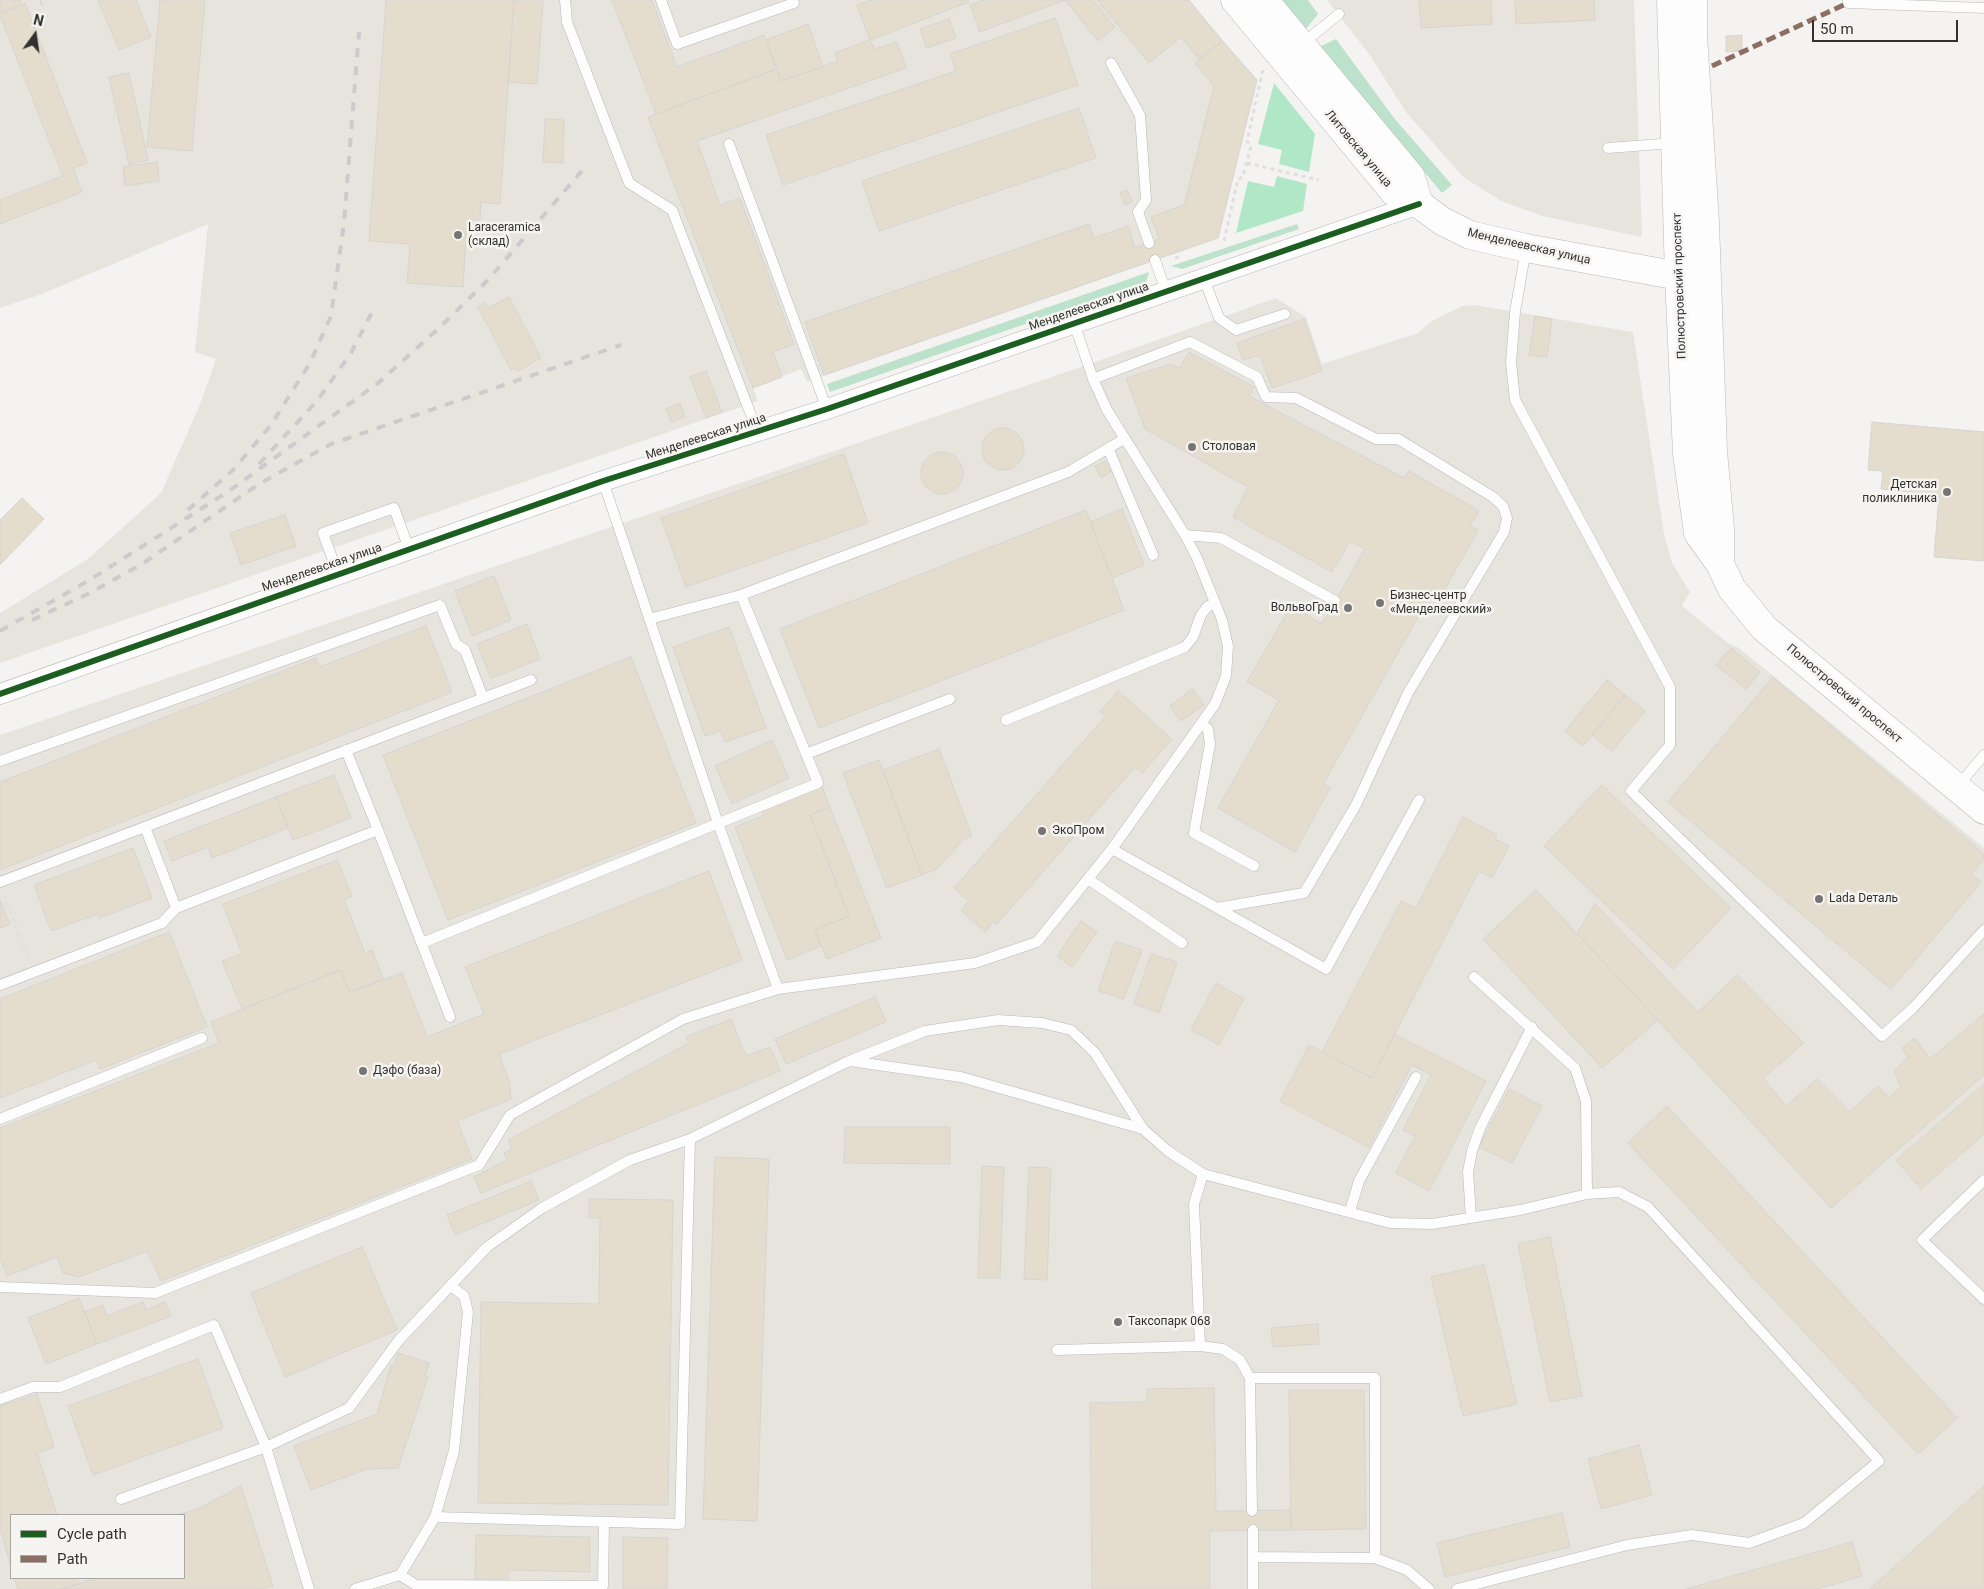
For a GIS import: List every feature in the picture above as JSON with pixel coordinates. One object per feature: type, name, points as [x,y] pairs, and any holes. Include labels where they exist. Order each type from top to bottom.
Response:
[{"type":"main road","name":"Литовская улица","points":[[1235,0],[1411,177],[1419,204]]},
{"type":"main road","name":"Литовская улица","points":[[1264,0],[1287,54]]},
{"type":"main road","name":"Полюстровский проспект","points":[[1671,0],[1679,276],[1687,453],[1698,533],[1720,564],[1741,602],[1764,628],[1984,810]]},
{"type":"main road","name":"Полюстровский проспект","points":[[1693,0],[1713,451],[1720,529],[1720,564]]},
{"type":"main road","name":"Менделеевская улица","points":[[1419,204],[1442,221],[1470,236],[1679,276],[1706,276]]},
{"type":"street","name":"Менделеевская улица","points":[[0,694],[603,481],[758,433],[1419,204]]},
{"type":"lane","points":[[565,0],[567,22],[630,183],[672,210],[758,433]]},
{"type":"lane","points":[[661,0],[677,44],[796,1]]},
{"type":"lane","points":[[1848,0],[1848,3],[1984,8]]},
{"type":"lane","points":[[1287,54],[1339,14]]},
{"type":"lane","points":[[1112,63],[1140,115],[1146,200],[1138,212],[1149,243]]},
{"type":"lane","points":[[1608,148],[1675,143]]},
{"type":"lane","points":[[729,144],[827,409]]},
{"type":"lane","points":[[1526,248],[1515,312],[1512,356],[1516,400],[1670,687],[1670,745],[1631,790],[1882,1036],[1914,1008],[1984,930]]},
{"type":"lane","points":[[1155,260],[1166,292]]},
{"type":"lane","points":[[1204,279],[1219,318],[1236,330],[1285,314]]},
{"type":"lane","points":[[0,1287],[155,1293],[479,1165],[510,1115],[683,1019],[778,989],[975,964],[1037,942],[1112,849],[1215,704],[1226,676],[1228,646],[1216,603],[1185,534],[1124,439],[1108,410],[1094,379],[1074,323]]},
{"type":"lane","points":[[1094,379],[1190,342],[1257,377],[1266,398],[1296,398],[1376,439],[1398,439],[1493,497],[1503,506],[1507,518],[1504,532],[1408,694],[1356,805],[1304,893],[1217,908]]},
{"type":"lane","points":[[649,619],[741,595],[1068,472],[1124,439]]},
{"type":"lane","points":[[1108,448],[1153,555]]},
{"type":"lane","points":[[603,481],[718,823],[778,989]]},
{"type":"lane","points":[[338,574],[323,533],[394,508],[409,549]]},
{"type":"lane","points":[[1185,534],[1221,538],[1335,601]]},
{"type":"lane","points":[[422,943],[818,783],[741,595]]},
{"type":"lane","points":[[1006,720],[1185,647],[1193,637],[1200,615],[1206,607],[1216,603]]},
{"type":"lane","points":[[0,762],[440,605],[456,644],[465,650],[483,698]]},
{"type":"lane","points":[[0,882],[531,680]]},
{"type":"lane","points":[[806,754],[950,699]]},
{"type":"lane","points":[[1201,723],[1208,729],[1210,744],[1194,833],[1254,866]]},
{"type":"lane","points":[[346,750],[450,1017]]},
{"type":"lane","points":[[1957,788],[1984,755]]},
{"type":"lane","points":[[1112,849],[1326,969],[1419,800]]},
{"type":"lane","points":[[145,827],[176,908]]},
{"type":"lane","points":[[0,985],[162,923],[176,908],[378,830]]},
{"type":"lane","points":[[1088,879],[1182,943]]},
{"type":"lane","points":[[1474,977],[1532,1027],[1575,1068],[1586,1101],[1587,1194]]},
{"type":"lane","points":[[121,1499],[266,1447],[349,1408],[399,1340],[487,1247],[542,1208],[630,1160],[690,1139],[849,1061],[925,1031],[998,1020],[1042,1023],[1071,1030],[1095,1053],[1143,1129],[1168,1151],[1203,1174],[1390,1223],[1432,1224],[1520,1210],[1587,1194],[1619,1192],[1648,1207],[1879,1461],[1804,1523],[1749,1543],[1692,1535],[1636,1544],[1457,1589]]},
{"type":"lane","points":[[1471,1218],[1468,1172],[1472,1151],[1480,1128],[1532,1027]]},
{"type":"lane","points":[[0,1119],[202,1038]]},
{"type":"lane","points":[[849,1061],[961,1077],[1143,1129]]},
{"type":"lane","points":[[1350,1211],[1359,1181],[1416,1077]]},
{"type":"lane","points":[[435,1517],[680,1524],[690,1139]]},
{"type":"lane","points":[[1200,1346],[1194,1204],[1203,1174]]},
{"type":"lane","points":[[1984,1180],[1922,1240],[1984,1299]]},
{"type":"lane","points":[[355,1589],[400,1575],[435,1517],[454,1451],[468,1312],[464,1296],[451,1286]]},
{"type":"lane","points":[[0,1399],[33,1387],[60,1387],[214,1326],[266,1447],[309,1589]]},
{"type":"lane","points":[[1057,1350],[1200,1346],[1223,1349],[1240,1360],[1250,1378],[1252,1511]]},
{"type":"lane","points":[[1250,1378],[1375,1378],[1375,1558]]},
{"type":"lane","points":[[400,1575],[416,1585],[604,1586],[604,1522]]},
{"type":"lane","points":[[1253,1530],[1253,1589]]},
{"type":"lane","points":[[1253,1557],[1375,1558],[1407,1570],[1429,1589]]},
{"type":"path","points":[[1224,241],[1238,179],[1243,177],[1251,146],[1246,141],[1287,54]]},
{"type":"path","points":[[1247,163],[1319,180]]},
{"type":"path","points":[[1175,258],[1181,256]]},
{"type":"path","points":[[3,894],[33,973]]},
{"type":"shaded area","points":[[0,0],[1189,0],[1257,80],[1218,238],[807,382],[801,369],[753,388],[758,401],[0,663],[0,613],[88,559],[161,493],[201,402],[216,359],[195,352],[208,224],[42,294],[0,308]]},
{"type":"shaded area","points":[[1327,0],[1634,0],[1642,237],[1542,216],[1501,201],[1463,177],[1406,112],[1369,54]]},
{"type":"shaded area","points":[[1276,298],[1306,317],[1322,364],[1418,333],[1432,321],[1462,306],[1475,305],[1633,332],[1664,534],[1672,563],[1690,592],[1682,606],[1728,643],[1739,648],[1984,848],[1984,1589],[0,1589],[0,735],[1075,369]]},
{"type":"green space","points":[[1281,0],[1308,0],[1318,14],[1305,30]]},
{"type":"green space","points":[[1336,39],[1394,118],[1452,185],[1442,193],[1319,47]]},
{"type":"green space","points":[[1274,83],[1315,134],[1309,172],[1279,164],[1282,150],[1258,144]]},
{"type":"green space","points":[[1277,176],[1307,184],[1303,211],[1236,233],[1248,181],[1274,187]]},
{"type":"green space","points":[[1297,224],[1299,229],[1182,269],[1171,266]]},
{"type":"green space","points":[[1149,272],[1146,282],[830,392],[827,384]]},
{"type":"building","points":[[0,0],[20,0],[21,5],[0,13]]},
{"type":"building","points":[[98,0],[136,0],[151,37],[119,50]]},
{"type":"building","points":[[160,0],[205,0],[192,151],[147,147]]},
{"type":"building","points":[[386,0],[514,0],[500,204],[481,202],[480,220],[467,220],[463,287],[407,283],[410,244],[369,241]]},
{"type":"building","points":[[514,0],[543,0],[537,84],[508,82]]},
{"type":"building","points":[[612,0],[652,0],[677,67],[764,35],[777,69],[656,114]]},
{"type":"building","points":[[871,0],[968,0],[969,2],[870,40],[857,5]]},
{"type":"building","points":[[983,0],[1065,0],[980,32],[970,5]]},
{"type":"building","points":[[1065,0],[1093,0],[1115,27],[1098,41]]},
{"type":"building","points":[[1097,0],[1189,0],[1222,41],[1199,59],[1181,37],[1149,63]]},
{"type":"building","points":[[1419,0],[1491,0],[1492,24],[1421,28]]},
{"type":"building","points":[[1515,0],[1594,0],[1595,20],[1516,24]]},
{"type":"building","points":[[25,3],[87,163],[73,168],[82,192],[0,224],[0,200],[63,176],[0,16],[0,13]]},
{"type":"building","points":[[1055,18],[1078,85],[783,185],[766,135],[956,71],[950,54]]},
{"type":"building","points":[[949,19],[956,38],[927,48],[920,29]]},
{"type":"building","points":[[808,24],[823,67],[781,81],[766,40]]},
{"type":"building","points":[[1742,35],[1742,51],[1726,52],[1726,36]]},
{"type":"building","points":[[870,40],[874,49],[897,42],[906,68],[697,141],[720,205],[740,198],[794,344],[773,352],[782,377],[753,388],[648,117],[777,69],[781,81],[838,61],[835,53]]},
{"type":"building","points":[[1222,41],[1257,80],[1218,238],[824,375],[805,322],[1089,224],[1094,238],[1128,226],[1135,248],[1159,239],[1151,217],[1184,205],[1214,86],[1195,63]]},
{"type":"building","points":[[129,73],[148,160],[129,165],[109,77]]},
{"type":"building","points":[[1079,108],[1096,158],[879,231],[862,181]]},
{"type":"building","points":[[545,119],[564,120],[563,163],[543,162]]},
{"type":"building","points":[[157,162],[159,181],[125,186],[123,167]]},
{"type":"building","points":[[1127,190],[1132,202],[1125,205],[1120,193]]},
{"type":"building","points":[[509,297],[541,358],[518,371],[516,368],[511,370],[478,307],[485,303],[488,308]]},
{"type":"building","points":[[1535,316],[1552,319],[1547,357],[1529,355]]},
{"type":"building","points":[[1304,319],[1322,371],[1272,388],[1260,355],[1243,360],[1237,343]]},
{"type":"building","name":"Бизнес-центр «Менделеевский»","points":[[1189,352],[1254,387],[1249,396],[1404,478],[1409,471],[1479,511],[1470,526],[1478,530],[1442,594],[1434,589],[1323,784],[1330,788],[1295,852],[1218,808],[1279,700],[1247,682],[1291,606],[1322,624],[1365,549],[1350,541],[1332,572],[1233,517],[1248,487],[1145,429],[1126,378],[1171,364],[1180,368]]},
{"type":"building","points":[[706,371],[722,412],[706,418],[690,377]]},
{"type":"building","points":[[680,403],[685,417],[671,422],[666,409]]},
{"type":"building","name":"Детская поликлиника","points":[[1872,422],[1984,432],[1984,561],[1934,557],[1939,495],[1881,489],[1883,471],[1868,470]]},
{"type":"building","points":[[1007,428],[1015,431],[1021,437],[1024,449],[1021,461],[1015,467],[999,470],[991,467],[985,461],[982,445],[985,437],[991,431]]},
{"type":"building","points":[[946,452],[954,455],[960,461],[963,473],[960,485],[954,491],[938,494],[930,491],[924,485],[921,469],[924,461],[930,455]]},
{"type":"building","points":[[844,454],[868,523],[686,587],[661,518]]},
{"type":"building","points":[[1105,461],[1111,472],[1101,478],[1095,466]]},
{"type":"building","points":[[22,498],[44,519],[0,565],[0,520]]},
{"type":"building","points":[[1122,509],[1144,565],[1112,578],[1090,522]]},
{"type":"building","points":[[1086,510],[1124,610],[819,728],[780,629]]},
{"type":"building","points":[[285,515],[296,546],[241,565],[230,533]]},
{"type":"building","points":[[494,576],[511,620],[472,636],[455,591]]},
{"type":"building","points":[[527,624],[540,659],[491,678],[477,644]]},
{"type":"building","points":[[426,626],[452,692],[0,870],[0,782],[316,658],[319,667]]},
{"type":"building","points":[[729,627],[766,728],[725,742],[721,731],[705,736],[673,647]]},
{"type":"building","points":[[1731,648],[1760,672],[1746,689],[1716,665]]},
{"type":"building","points":[[631,657],[696,823],[448,920],[383,755]]},
{"type":"building","points":[[1773,677],[1984,854],[1984,859],[1971,874],[1981,882],[1891,989],[1668,802]]},
{"type":"building","points":[[1607,680],[1625,695],[1583,746],[1565,731]]},
{"type":"building","points":[[1192,689],[1204,705],[1181,721],[1170,706]]},
{"type":"building","name":"ЭкоПром","points":[[1118,691],[1172,739],[1142,773],[1135,767],[996,925],[993,922],[985,932],[961,910],[969,901],[954,888],[1105,717],[1100,712]]},
{"type":"building","points":[[1625,695],[1645,711],[1612,751],[1592,735]]},
{"type":"building","points":[[772,740],[789,778],[732,804],[715,766]]},
{"type":"building","points":[[939,749],[972,836],[964,839],[937,869],[922,875],[883,770]]},
{"type":"building","points":[[879,760],[922,875],[887,888],[843,773]]},
{"type":"building","points":[[334,775],[351,818],[293,840],[276,797]]},
{"type":"building","points":[[1602,785],[1731,908],[1673,969],[1544,846]]},
{"type":"building","points":[[822,786],[830,807],[810,815],[849,916],[815,930],[821,946],[787,960],[735,827],[763,816],[761,810]]},
{"type":"building","points":[[276,797],[288,828],[212,858],[208,847],[172,861],[164,841]]},
{"type":"building","points":[[830,807],[881,938],[827,959],[815,930],[849,916],[810,815]]},
{"type":"building","points":[[1463,817],[1497,835],[1495,839],[1509,846],[1492,878],[1479,871],[1372,1078],[1322,1052],[1401,901],[1416,908]]},
{"type":"building","points":[[133,848],[152,898],[99,918],[98,914],[51,931],[34,885]]},
{"type":"building","points":[[337,860],[352,896],[344,899],[365,953],[372,950],[383,979],[350,992],[340,970],[242,1009],[222,961],[242,954],[223,904]]},
{"type":"building","points":[[709,871],[742,960],[499,1054],[509,1081],[511,1099],[457,1121],[472,1159],[161,1281],[147,1251],[79,1277],[63,1273],[57,1257],[7,1276],[0,1258],[0,1128],[219,1043],[211,1022],[340,970],[350,992],[402,973],[427,1037],[484,1014],[465,967]]},
{"type":"building","points":[[1536,890],[1658,1020],[1602,1068],[1483,939]]},
{"type":"building","points":[[0,900],[10,924],[0,928]]},
{"type":"building","points":[[1595,904],[1698,1012],[1737,975],[1804,1043],[1763,1078],[1786,1106],[1817,1079],[1850,1112],[1878,1086],[1889,1098],[1901,1087],[1894,1071],[1908,1057],[1902,1048],[1915,1038],[1930,1059],[1984,1014],[1984,1075],[1831,1208],[1577,933]]},
{"type":"building","points":[[1081,921],[1097,932],[1072,967],[1057,956]]},
{"type":"building","points":[[169,932],[207,1027],[100,1069],[96,1060],[0,1098],[0,999]]},
{"type":"building","points":[[1115,941],[1142,950],[1124,999],[1098,991]]},
{"type":"building","points":[[1151,954],[1177,962],[1159,1013],[1134,1004]]},
{"type":"building","points":[[1216,983],[1244,999],[1219,1045],[1191,1030]]},
{"type":"building","points":[[875,997],[886,1022],[786,1064],[775,1039]]},
{"type":"building","points":[[731,1019],[746,1056],[770,1047],[780,1071],[481,1193],[474,1177],[507,1160],[504,1153],[512,1149],[508,1140],[689,1043],[686,1037]]},
{"type":"building","points":[[1394,1034],[1486,1081],[1429,1191],[1396,1173],[1415,1136],[1403,1130],[1431,1075],[1412,1065],[1369,1147],[1280,1101],[1309,1045],[1372,1078]]},
{"type":"building","points":[[1984,1084],[1984,1134],[1921,1189],[1896,1160]]},
{"type":"building","points":[[1509,1089],[1542,1106],[1512,1163],[1479,1147]]},
{"type":"building","points":[[1667,1106],[1957,1418],[1918,1454],[1628,1143]]},
{"type":"building","points":[[845,1127],[950,1127],[950,1164],[844,1163]]},
{"type":"building","points":[[715,1157],[769,1159],[757,1521],[703,1519]]},
{"type":"building","points":[[982,1166],[1004,1167],[1000,1278],[978,1278]]},
{"type":"building","points":[[1029,1167],[1051,1168],[1047,1280],[1024,1279]]},
{"type":"building","points":[[531,1181],[539,1200],[455,1235],[447,1215]]},
{"type":"building","points":[[589,1199],[673,1200],[668,1505],[478,1503],[481,1302],[599,1304],[600,1218],[589,1218]]},
{"type":"building","points":[[1550,1237],[1582,1396],[1550,1402],[1518,1244]]},
{"type":"building","points":[[362,1247],[397,1330],[285,1377],[251,1293]]},
{"type":"building","points":[[1484,1265],[1517,1404],[1463,1416],[1431,1277]]},
{"type":"building","points":[[79,1298],[97,1344],[46,1364],[28,1318]]},
{"type":"building","points":[[143,1302],[146,1310],[165,1302],[171,1316],[97,1344],[85,1312],[103,1305],[107,1316]]},
{"type":"building","points":[[1318,1324],[1319,1344],[1273,1347],[1271,1328]]},
{"type":"building","points":[[398,1353],[429,1363],[425,1376],[428,1377],[398,1468],[367,1469],[311,1490],[294,1446],[377,1414],[391,1365],[394,1366]]},
{"type":"building","points":[[198,1359],[223,1428],[93,1475],[68,1406]]},
{"type":"building","points":[[1214,1388],[1216,1511],[1290,1510],[1291,1530],[1210,1531],[1210,1589],[1092,1589],[1090,1403],[1147,1402],[1147,1389]]},
{"type":"building","points":[[1289,1390],[1364,1390],[1366,1529],[1291,1530]]},
{"type":"building","points":[[37,1394],[54,1447],[37,1453],[57,1514],[10,1514],[10,1563],[0,1528],[0,1406]]},
{"type":"building","points":[[1639,1445],[1652,1495],[1601,1509],[1588,1459]]},
{"type":"building","points":[[241,1486],[273,1586],[262,1589],[62,1589],[95,1579],[185,1579],[185,1514],[180,1514],[198,1509]]},
{"type":"building","points":[[1984,1486],[1984,1589],[1870,1589]]},
{"type":"building","points":[[1562,1513],[1570,1547],[1445,1577],[1437,1543]]},
{"type":"building","points":[[476,1535],[590,1537],[590,1572],[508,1570],[508,1579],[475,1579]]},
{"type":"building","points":[[623,1537],[668,1538],[667,1589],[623,1589]]},
{"type":"building","points":[[1852,1542],[1862,1576],[1817,1589],[1686,1589]]},
{"type":"building","points":[[14,1579],[77,1579],[79,1584],[62,1589],[18,1589]]},
{"type":"tram line","points":[[40,0],[42,5]]},
{"type":"railway","points":[[188,510],[234,469],[271,425],[310,363],[331,316],[344,223],[359,32]]},
{"type":"railway","points":[[0,631],[88,581],[229,491],[378,383],[437,330],[487,281],[587,165]]},
{"type":"railway","points":[[259,464],[317,401],[351,353],[373,310]]},
{"type":"railway","points":[[32,620],[88,594],[142,564],[259,484],[331,444],[621,345]]},
{"type":"marked path","points":[[1712,66],[1848,3]]},
{"type":"cycle path","points":[[0,694],[603,481],[827,409],[1419,204]]},
{"type":"place","name":"Laraceramica (склад)","points":[[458,235]]},
{"type":"place","name":"Столовая","points":[[1192,447]]},
{"type":"place","name":"Детская поликлиника","points":[[1947,492]]},
{"type":"place","name":"Бизнес-центр «Менделеевский»","points":[[1380,603]]},
{"type":"place","name":"ВольвоГрад","points":[[1348,608]]},
{"type":"place","name":"ЭкоПром","points":[[1042,831]]},
{"type":"place","name":"Lada Dеталь","points":[[1819,899]]},
{"type":"place","name":"Дэфо (база)","points":[[363,1071]]},
{"type":"place","name":"Таксопарк 068","points":[[1118,1322]]}]
